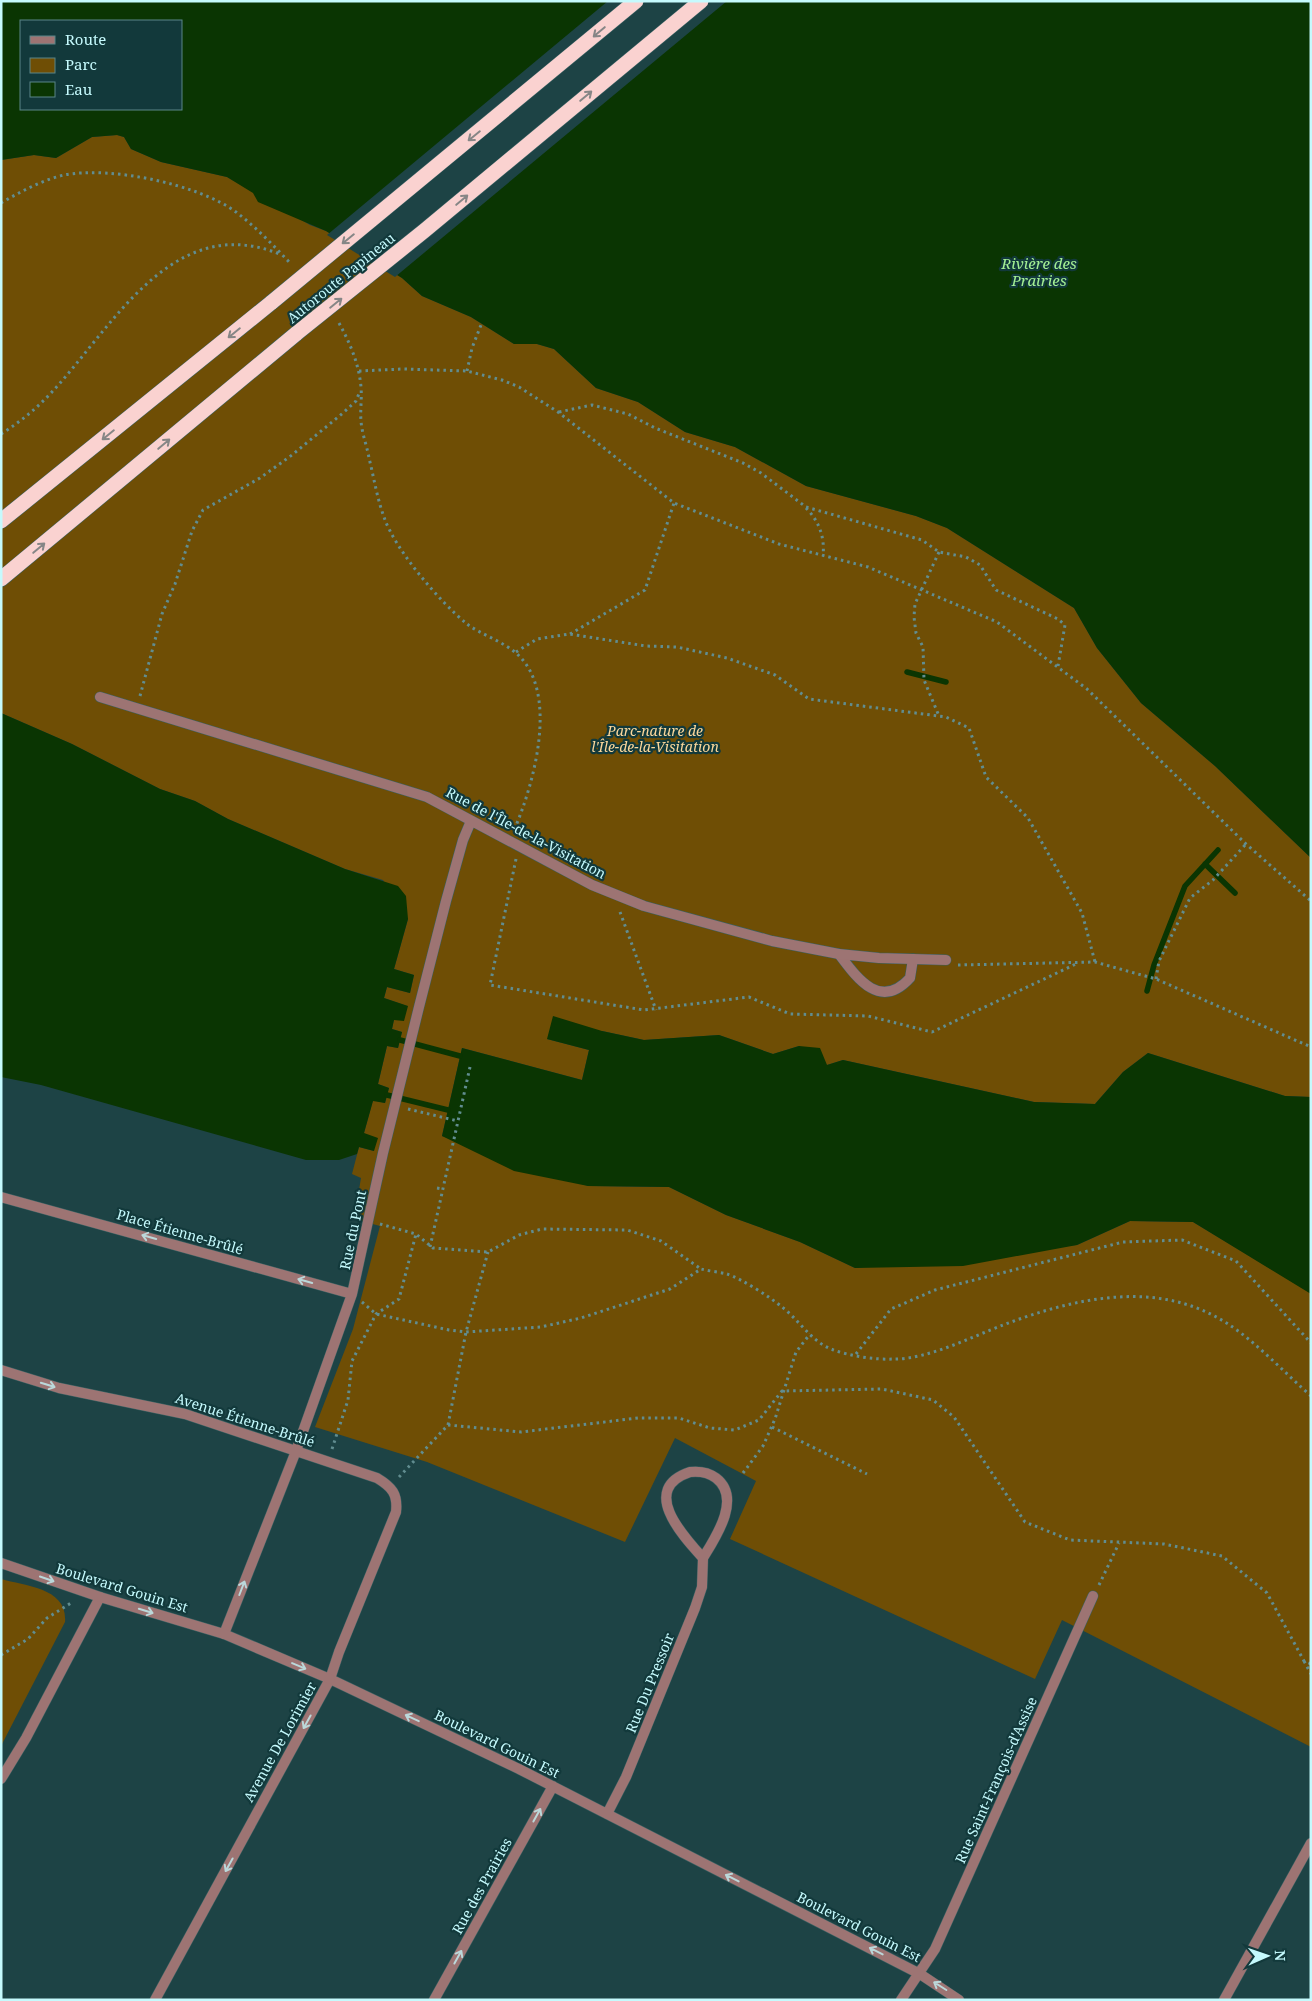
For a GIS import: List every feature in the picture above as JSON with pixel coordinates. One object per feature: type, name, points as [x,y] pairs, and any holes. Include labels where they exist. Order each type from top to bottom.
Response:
[{"type":"highway","name":"Autoroute Papineau","points":[[1,521],[272,302],[636,1]]},
{"type":"highway","name":"Autoroute Papineau","points":[[1,579],[701,1]]},
{"type":"street","name":"Rue de l'Île-de-la-Visitation","points":[[100,697],[427,797],[620,898],[753,936],[839,954],[946,960]]},
{"type":"street","name":"Rue du Pont","points":[[224,1634],[296,1451],[352,1294],[370,1221],[394,1105],[463,840],[471,821]]},
{"type":"street","points":[[839,954],[859,981],[874,990],[885,992],[895,990],[910,978],[914,959]]},
{"type":"street","name":"Place Étienne-Brûlé","points":[[1,1196],[352,1294]]},
{"type":"street","name":"Avenue Étienne-Brûlé","points":[[1,1370],[59,1388],[185,1414],[377,1478],[390,1486]]},
{"type":"street","points":[[694,1472],[708,1473],[719,1480],[725,1490],[728,1501],[714,1541],[702,1558],[672,1520],[667,1507],[667,1498],[672,1485],[682,1475],[694,1472]]},
{"type":"street","name":"Avenue De Lorimier","points":[[155,2000],[330,1679],[338,1652],[396,1512],[397,1501],[390,1486]]},
{"type":"street","name":"Rue Du Pressoir","points":[[607,1814],[626,1777],[695,1608],[702,1587],[702,1558]]},
{"type":"street","name":"Boulevard Gouin Est","points":[[1,1563],[100,1597],[224,1634],[330,1679],[553,1786],[920,1974],[959,2000]]},
{"type":"street","name":"Rue Saint-François-d'Assise","points":[[901,2000],[935,1949],[1093,1596]]},
{"type":"street","points":[[1,1779],[26,1738],[100,1597]]},
{"type":"street","name":"Rue des Prairies","points":[[434,2000],[553,1786]]},
{"type":"street","points":[[1224,2000],[1311,1844]]},
{"type":"path","points":[[1,203],[32,186],[63,175],[84,173],[157,181],[203,194],[220,202],[257,229],[291,264]]},
{"type":"path","points":[[1,434],[39,405],[128,302],[164,269],[178,260],[214,246],[226,244],[257,247],[282,254]]},
{"type":"path","points":[[339,323],[352,348],[359,371],[361,422],[384,518],[392,535],[426,582],[448,606],[468,624],[516,652],[528,668],[538,691],[540,714],[534,775],[514,830]]},
{"type":"path","points":[[467,371],[472,348],[482,325]]},
{"type":"path","points":[[359,371],[403,368],[467,371],[519,387],[558,412],[674,503],[780,544],[868,567],[922,588],[998,622],[1058,666],[1123,723],[1246,844],[1311,901]]},
{"type":"path","points":[[139,696],[162,614],[175,584],[192,532],[203,510],[247,486],[292,455],[344,413],[356,401],[361,388]]},
{"type":"path","points":[[558,412],[592,405],[628,414],[655,428],[744,463],[761,473],[774,485],[806,507],[818,522],[824,547],[823,556]]},
{"type":"path","points":[[569,634],[645,590],[674,503]]},
{"type":"path","points":[[806,507],[922,540],[939,552],[966,557],[980,565],[996,590],[1058,618],[1065,625],[1058,666]]},
{"type":"path","points":[[939,552],[915,604],[914,616],[916,633],[923,647],[924,680],[939,716]]},
{"type":"path","points":[[516,652],[537,639],[569,634],[646,646],[677,647],[727,658],[775,676],[809,699],[946,717],[969,728],[986,777],[1028,818],[1082,913],[1095,962]]},
{"type":"path","points":[[516,844],[517,865],[490,985],[644,1010],[749,997],[790,1014],[868,1016],[932,1032],[1078,964]]},
{"type":"path","points":[[1156,979],[1159,961],[1190,898],[1213,880],[1246,844]]},
{"type":"path","points":[[620,898],[618,908],[656,1010]]},
{"type":"path","points":[[946,960],[958,965],[1078,964],[1095,962],[1156,979],[1311,1047]]},
{"type":"path","points":[[430,1247],[470,1067]]},
{"type":"path","points":[[394,1105],[458,1121]]},
{"type":"path","points":[[436,1188],[443,1189]]},
{"type":"path","points":[[370,1221],[416,1234],[430,1247],[488,1252],[519,1235],[542,1229],[627,1230],[660,1241],[701,1269],[729,1274],[782,1307],[810,1334],[830,1348],[855,1355],[895,1360],[933,1351],[1023,1318],[1093,1298],[1126,1295],[1182,1302],[1203,1310],[1229,1324],[1311,1396]]},
{"type":"path","points":[[328,1461],[348,1400],[352,1361],[376,1314],[399,1299],[416,1234]]},
{"type":"path","points":[[855,1355],[891,1309],[935,1290],[1123,1242],[1182,1240],[1236,1261],[1311,1343]]},
{"type":"path","points":[[390,1486],[448,1425],[466,1332],[488,1252]]},
{"type":"path","points":[[376,1314],[466,1332],[541,1327],[581,1318],[670,1289],[701,1269]]},
{"type":"path","points":[[743,1473],[763,1446],[772,1427],[796,1352],[810,1334]]},
{"type":"path","points":[[782,1391],[882,1389],[933,1400],[954,1417],[1025,1522],[1070,1540],[1164,1544],[1222,1556],[1267,1592],[1311,1674]]},
{"type":"path","points":[[448,1425],[521,1432],[638,1418],[679,1418],[710,1428],[735,1430],[759,1420],[782,1391]]},
{"type":"path","points":[[772,1427],[867,1474]]},
{"type":"path","points":[[1093,1596],[1119,1543]]},
{"type":"path","points":[[1,1655],[28,1639],[47,1618],[71,1603]]},
{"type":"path","points":[[1304,1661],[1311,1664]]},
{"type":"green space","name":"Parc-nature de l'Île-de-la-Visitation","points":[[117,135],[124,137],[131,149],[161,162],[227,177],[310,225],[326,231],[402,278],[422,296],[471,317],[514,344],[537,344],[554,349],[596,388],[638,402],[685,432],[735,447],[806,486],[916,516],[947,528],[1074,608],[1097,648],[1141,703],[1215,766],[1311,858],[1311,1097],[1285,1096],[1148,1053],[1123,1072],[1095,1104],[1034,1102],[843,1060],[827,1065],[799,1046],[773,1054],[719,1035],[644,1040],[602,1031],[547,1039],[589,1050],[582,1080],[462,1048],[442,1136],[588,1186],[669,1187],[726,1215],[800,1242],[855,1268],[1077,1245],[1130,1221],[1193,1222],[1309,1292],[1311,1294],[1311,1747],[1062,1620],[1035,1679],[730,1539],[756,1481],[675,1438],[625,1542],[427,1462],[315,1427],[353,1329],[380,1226],[354,1219],[361,1178],[352,1174],[359,1147],[374,1151],[364,1133],[373,1100],[385,1103],[389,1088],[378,1084],[387,1046],[398,1048],[402,1032],[392,1029],[394,1019],[407,1006],[384,998],[387,987],[410,993],[414,975],[394,969],[408,919],[383,880],[345,869],[228,819],[195,801],[160,789],[72,744],[1,713],[1,160],[34,155],[56,158],[92,137]]},
{"type":"green space","points":[[1,1579],[44,1590],[53,1595],[60,1602],[64,1611],[65,1622],[1,1746]]},
{"type":"water","name":"Rivière des Prairies","points":[[1,1],[1311,1],[1311,858],[1215,766],[1141,703],[1097,648],[1074,608],[947,528],[916,516],[806,486],[735,447],[685,432],[638,402],[596,388],[554,349],[537,344],[514,344],[471,317],[422,296],[402,278],[326,231],[258,202],[253,193],[227,177],[161,162],[131,149],[124,137],[117,135],[92,137],[56,158],[34,155],[1,160]]},
{"type":"water","points":[[1,713],[72,744],[160,789],[195,801],[228,819],[345,869],[398,886],[406,896],[408,919],[394,969],[414,975],[410,993],[387,987],[384,998],[408,1006],[404,1021],[394,1020],[392,1029],[402,1032],[398,1048],[387,1046],[378,1084],[389,1088],[385,1103],[373,1101],[364,1133],[378,1138],[374,1151],[359,1147],[357,1154],[339,1160],[306,1160],[41,1085],[1,1077]]},
{"type":"water","points":[[553,1016],[602,1031],[644,1040],[719,1035],[773,1054],[799,1046],[820,1048],[827,1065],[843,1060],[1034,1102],[1095,1104],[1123,1072],[1148,1053],[1285,1096],[1311,1097],[1311,1294],[1193,1222],[1130,1221],[1077,1245],[963,1266],[855,1268],[800,1242],[726,1215],[669,1187],[588,1186],[514,1171],[442,1136],[462,1048],[582,1080],[589,1050],[547,1039]]},
{"type":"pier","points":[[608,1],[727,1],[395,277],[327,235]]},
{"type":"waterway","points":[[907,672],[946,682]]},
{"type":"waterway","points":[[1147,991],[1154,965],[1185,886],[1218,850]]},
{"type":"waterway","points":[[1205,864],[1235,893]]},
{"type":"waterway","points":[[400,1040],[460,1056]]},
{"type":"waterway","points":[[387,1095],[448,1110]]}]
